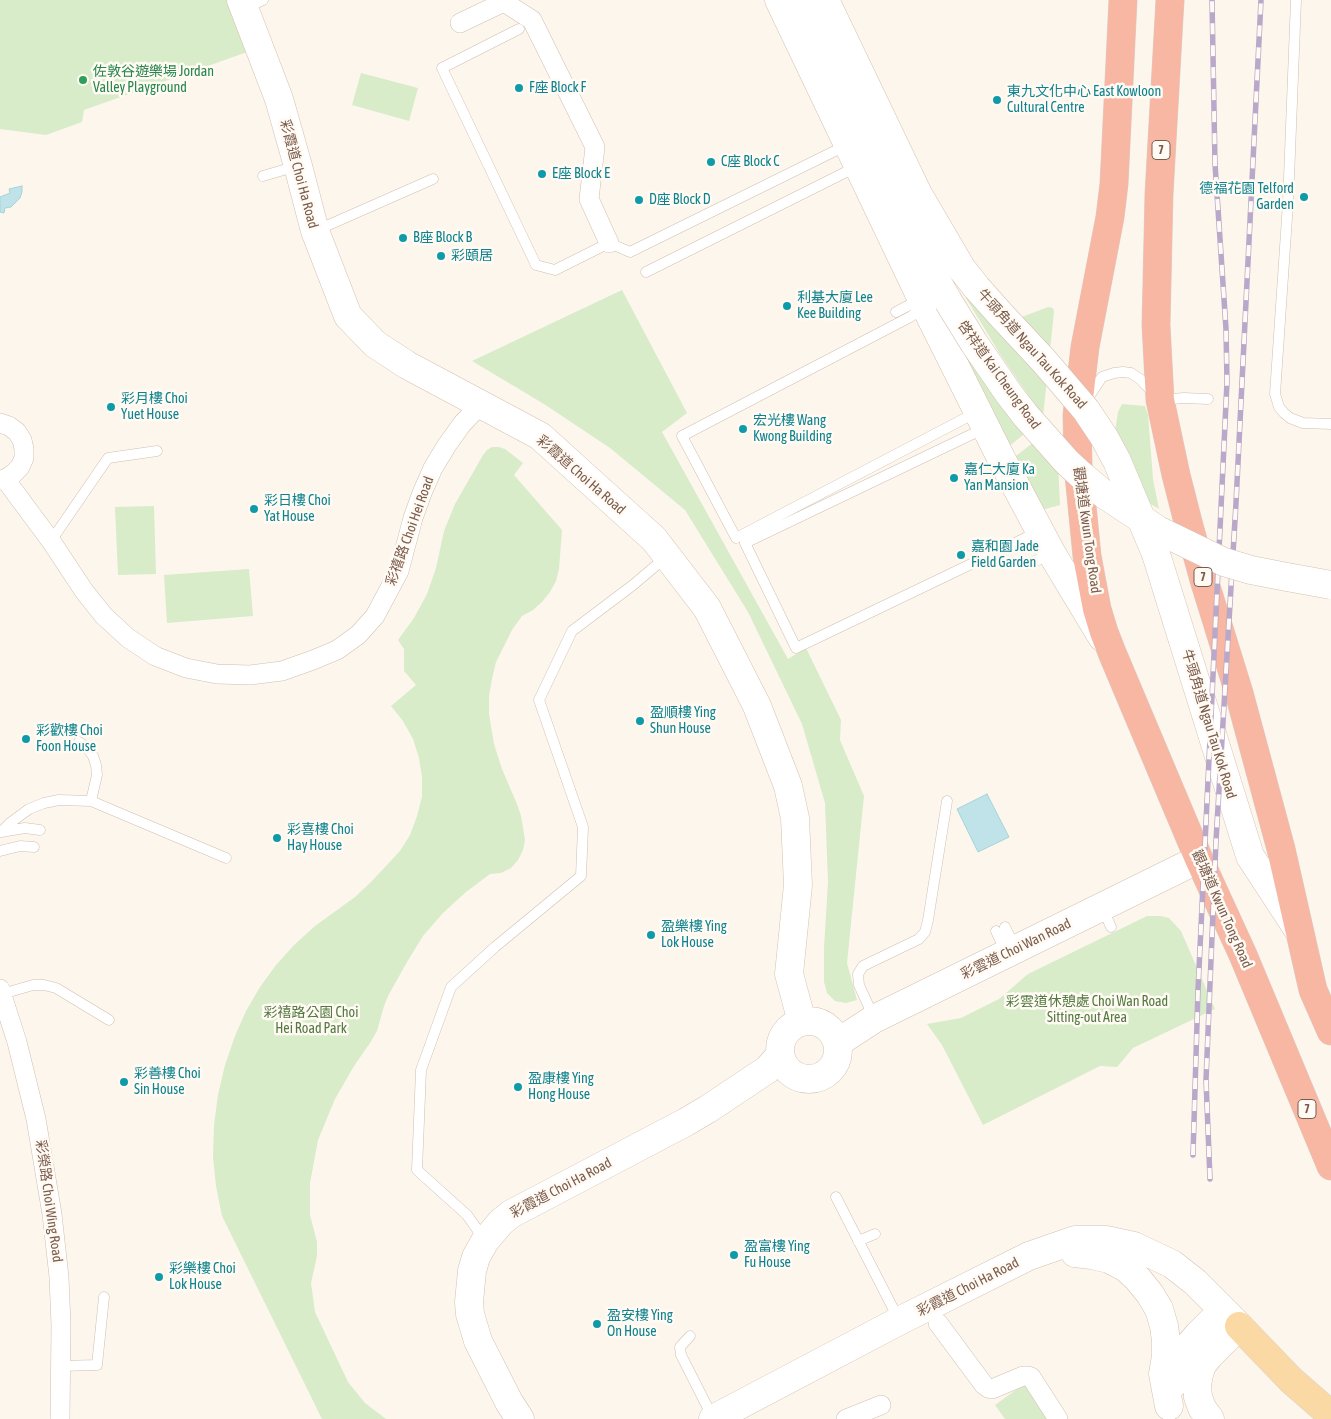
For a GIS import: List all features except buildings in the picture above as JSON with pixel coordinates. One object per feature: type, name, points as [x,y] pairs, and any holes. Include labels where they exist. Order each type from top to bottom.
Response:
[{"type":"highway","name":"觀塘道 Kwun Tong Road","points":[[1122,0],[1112,200],[1085,347],[1077,414],[1078,465],[1087,556],[1100,616],[1113,655],[1199,859],[1243,955],[1331,1166]]},
{"type":"highway","name":"7","points":[[1170,0],[1159,194],[1156,325],[1160,400],[1176,476],[1204,580],[1244,711],[1281,849],[1313,990],[1331,1031]]},
{"type":"main road","points":[[1231,1318],[1310,1398],[1331,1415]]},
{"type":"street","points":[[779,0],[982,419],[1040,550],[1113,655]]},
{"type":"street","points":[[460,23],[504,1],[532,20],[595,147],[590,199],[609,243]]},
{"type":"street","name":"彩霞道 Choi Ha Road","points":[[250,3],[279,99],[315,231],[348,316],[375,344],[407,364],[540,436],[654,540],[707,608],[757,706],[788,786],[795,818],[798,885],[789,974],[802,1022]]},
{"type":"street","name":"牛頭角道 Ngau Tau Kok Road","points":[[817,7],[909,199],[967,275],[1086,410],[1117,461],[1156,554],[1250,856],[1299,931]]},
{"type":"street","name":"啓祥道 Kai Cheung Road","points":[[909,199],[929,228],[966,308],[1005,372],[1050,428],[1091,470],[1114,490],[1218,548],[1254,560],[1331,574]]},
{"type":"street","name":"啓祥道 Kai Cheung Road","points":[[909,199],[928,266],[958,318],[1026,416],[1080,474],[1105,495],[1143,521],[1212,557],[1251,570],[1331,584]]},
{"type":"street","name":"彩禧路 Choi Hei Road","points":[[0,423],[9,426],[17,432],[22,440],[24,449],[24,458],[20,467],[13,474],[2,479],[51,541],[84,591],[104,616],[128,638],[155,656],[186,668],[218,674],[250,675],[282,671],[337,650],[358,635],[375,616],[399,571],[413,518],[433,468],[446,445],[481,404]]},
{"type":"street","name":"彩雲道 Choi Wan Road","points":[[837,1043],[874,1018],[1006,940],[1106,917],[1199,859]]},
{"type":"street","name":"彩榮路 Choi Wing Road","points":[[1,992],[22,1059],[36,1119],[52,1214],[59,1277],[60,1419]]},
{"type":"street","points":[[802,1022],[817,1022],[824,1025],[834,1036],[837,1043],[838,1055],[832,1068],[818,1078],[810,1079],[794,1075],[787,1069],[780,1055],[781,1042],[786,1031],[802,1022]]},
{"type":"street","name":"彩霞道 Choi Ha Road","points":[[520,1419],[509,1402],[478,1341],[470,1314],[468,1302],[472,1271],[476,1257],[485,1241],[501,1222],[511,1214],[701,1114],[768,1069],[780,1055]]},
{"type":"street","name":"彩霞道 Choi Ha Road","points":[[713,1419],[899,1321],[1029,1256],[1075,1240],[1106,1240],[1134,1246],[1172,1264],[1195,1282],[1231,1318]]},
{"type":"street","points":[[1029,1256],[1070,1253],[1092,1254],[1109,1259],[1126,1268],[1137,1278],[1159,1309],[1164,1326],[1166,1356],[1163,1374],[1172,1413]]},
{"type":"street","points":[[1172,1413],[1173,1379],[1183,1355],[1198,1335],[1231,1318]]},
{"type":"street","points":[[1210,1419],[1202,1408],[1198,1397],[1197,1385],[1199,1374],[1202,1364],[1209,1356],[1231,1318]]},
{"type":"street","points":[[938,1323],[984,1385],[992,1389],[1023,1376],[1031,1377],[1058,1419]]},
{"type":"street","points":[[846,1419],[881,1405]]},
{"type":"lane","points":[[1296,0],[1288,203],[1275,394],[1279,407],[1290,418],[1303,423],[1331,424]]},
{"type":"lane","points":[[519,29],[442,68],[536,265],[556,270],[609,243],[630,252],[853,155]]},
{"type":"lane","points":[[646,272],[853,155]]},
{"type":"lane","points":[[263,176],[298,166]]},
{"type":"lane","points":[[315,231],[433,179]]},
{"type":"lane","points":[[896,312],[924,302]]},
{"type":"lane","points":[[924,302],[910,317],[682,436],[736,538],[982,419]]},
{"type":"lane","points":[[1077,414],[1102,376],[1114,373],[1131,373],[1140,378],[1160,400],[1208,399]]},
{"type":"lane","points":[[982,419],[745,544],[779,607],[796,648],[1040,550]]},
{"type":"lane","points":[[51,541],[108,458],[157,451]]},
{"type":"lane","points":[[485,1241],[467,1215],[417,1170],[421,1070],[451,987],[495,947],[581,876],[583,827],[539,700],[572,631],[633,585],[666,556]]},
{"type":"lane","points":[[79,742],[87,748],[96,765],[97,775],[91,801]]},
{"type":"lane","points":[[0,832],[29,808],[59,800],[91,801],[226,858]]},
{"type":"lane","points":[[874,1018],[859,985],[858,974],[863,966],[919,939],[924,932],[928,920],[947,801]]},
{"type":"lane","points":[[0,832],[24,828],[40,830]]},
{"type":"lane","points":[[0,852],[20,846],[34,847]]},
{"type":"lane","points":[[1,992],[33,985],[56,988],[109,1020]]},
{"type":"lane","points":[[836,1197],[899,1321]]},
{"type":"lane","points":[[858,1241],[875,1234]]},
{"type":"lane","points":[[60,1366],[97,1365],[104,1297]]},
{"type":"lane","points":[[690,1336],[680,1347],[681,1355],[713,1419]]},
{"type":"green space","name":"佐敦谷遊樂場 Jordan Valley Playground","points":[[0,0],[231,0],[250,51],[84,110],[82,122],[46,135],[0,129]]},
{"type":"green space","points":[[361,73],[418,88],[409,121],[352,105]]},
{"type":"green space","points":[[900,228],[1028,431],[1007,448]]},
{"type":"green space","points":[[958,285],[1014,320],[1048,307],[1053,308],[1043,417],[1000,354]]},
{"type":"green space","points":[[622,290],[687,413],[662,432],[788,659],[806,648],[841,720],[840,740],[864,796],[847,963],[857,1000],[846,1003],[835,1001],[827,993],[824,982],[828,882],[825,803],[802,724],[748,612],[685,510],[610,448],[544,404],[472,361]]},
{"type":"green space","points":[[1122,404],[1145,406],[1148,415],[1153,479],[1159,509],[1142,499],[1114,438],[1118,412]]},
{"type":"green space","points":[[1047,432],[1057,443],[1060,505],[1038,511],[1012,459]]},
{"type":"green space","name":"彩禧路公園 Choi Hei Road Park","points":[[492,447],[505,449],[523,463],[514,475],[562,530],[559,569],[556,581],[542,602],[522,616],[512,630],[496,662],[489,696],[489,714],[494,744],[521,816],[525,840],[518,860],[511,868],[501,873],[490,874],[466,892],[443,913],[423,936],[388,996],[377,1031],[335,1099],[318,1140],[310,1183],[310,1215],[317,1242],[317,1256],[311,1283],[315,1312],[348,1382],[365,1403],[386,1419],[322,1419],[222,1216],[213,1156],[214,1125],[218,1095],[225,1065],[246,1011],[276,965],[315,926],[355,897],[371,882],[400,851],[410,835],[422,797],[422,777],[413,739],[403,721],[391,706],[416,685],[404,671],[404,649],[398,640],[414,618],[427,594],[436,568],[444,531],[455,504],[483,455]]},
{"type":"green space","points":[[154,506],[156,574],[118,575],[115,507]]},
{"type":"green space","points":[[249,569],[253,616],[167,623],[164,575]]},
{"type":"green space","name":"彩雲道休憩處 Choi Wan Road Sitting-out Area","points":[[1147,916],[1169,918],[1181,931],[1215,1009],[1133,1048],[1117,1067],[1100,1066],[983,1125],[942,1045],[927,1024],[961,1018],[999,999],[1028,974]]},
{"type":"green space","points":[[1024,1384],[1048,1419],[1005,1419],[995,1405]]},
{"type":"water","points":[[22,186],[20,198],[11,207],[5,208],[4,213],[0,212],[0,197],[10,193],[9,189]]},
{"type":"water","points":[[987,794],[1009,837],[978,852],[957,809]]},
{"type":"railway","points":[[1193,1155],[1198,990],[1227,382],[1226,329],[1215,164],[1212,0]]},
{"type":"railway","points":[[1210,1179],[1206,1080],[1216,841],[1236,503],[1261,0]]},
{"type":"place","name":"佐敦谷遊樂場 Jordan Valley Playground","points":[[83,80]]},
{"type":"place","name":"F座 Block F","points":[[519,88]]},
{"type":"place","name":"東九文化中心 East Kowloon Cultural Centre","points":[[997,100]]},
{"type":"place","name":"C座 Block C","points":[[711,162]]},
{"type":"place","name":"E座 Block E","points":[[542,174]]},
{"type":"place","name":"德福花園 Telford Garden","points":[[1304,197]]},
{"type":"place","name":"D座 Block D","points":[[639,200]]},
{"type":"place","name":"B座 Block B","points":[[403,238]]},
{"type":"place","name":"彩頤居","points":[[441,256]]},
{"type":"place","name":"利基大廈 Lee Kee Building","points":[[787,306]]},
{"type":"place","name":"彩月樓 Choi Yuet House","points":[[111,407]]},
{"type":"place","name":"宏光樓 Wang Kwong Building","points":[[743,429]]},
{"type":"place","name":"嘉仁大廈 Ka Yan Mansion","points":[[954,478]]},
{"type":"place","name":"彩日樓 Choi Yat House","points":[[254,509]]},
{"type":"place","name":"嘉和園 Jade Field Garden","points":[[961,555]]},
{"type":"place","name":"盈順樓 Ying Shun House","points":[[640,721]]},
{"type":"place","name":"彩歡樓 Choi Foon House","points":[[26,739]]},
{"type":"place","name":"彩喜樓 Choi Hay House","points":[[277,838]]},
{"type":"place","name":"盈樂樓 Ying Lok House","points":[[651,935]]},
{"type":"place","name":"彩善樓 Choi Sin House","points":[[124,1082]]},
{"type":"place","name":"盈康樓 Ying Hong House","points":[[518,1087]]},
{"type":"place","name":"盈富樓 Ying Fu House","points":[[734,1255]]},
{"type":"place","name":"彩樂樓 Choi Lok House","points":[[159,1277]]},
{"type":"place","name":"盈安樓 Ying On House","points":[[597,1324]]}]
